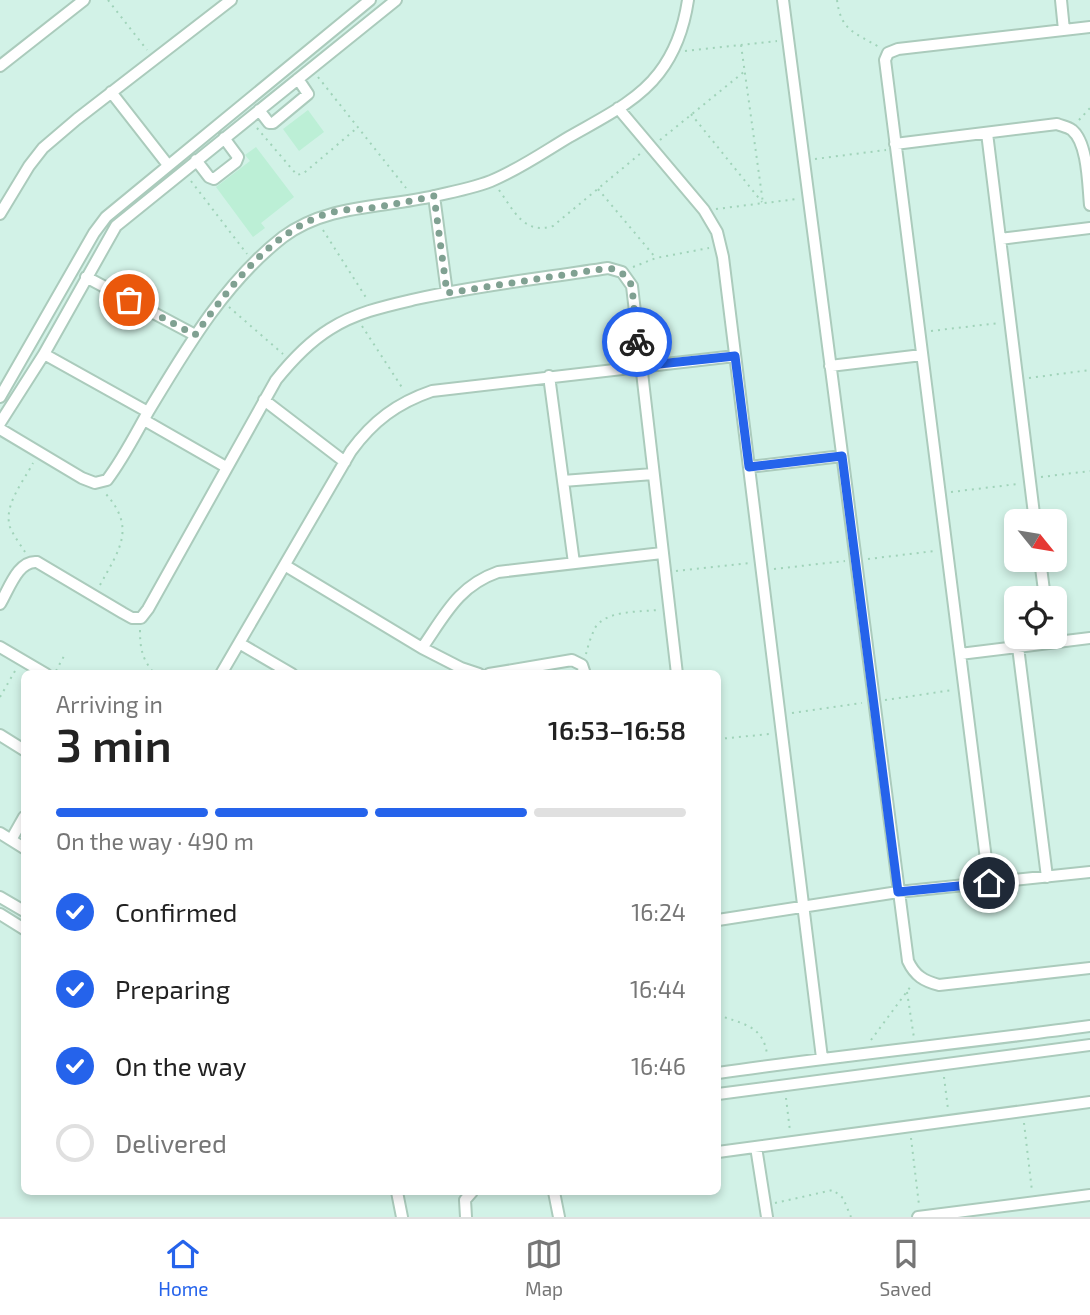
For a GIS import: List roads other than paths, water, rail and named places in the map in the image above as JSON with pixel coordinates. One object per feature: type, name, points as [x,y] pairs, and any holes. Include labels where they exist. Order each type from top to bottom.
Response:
[{"type":"street","points":[[0,66],[85,0]]},
{"type":"street","points":[[0,214],[43,148],[231,0]]},
{"type":"street","points":[[0,397],[99,224],[113,209],[370,0]]},
{"type":"street","points":[[0,423],[44,354],[116,226],[396,0]]},
{"type":"street","points":[[0,429],[95,484],[107,480],[195,335],[221,299],[254,263],[298,227],[315,218],[336,211],[434,196],[492,180],[530,161],[618,108],[640,93],[659,74],[673,52],[683,27],[688,0]]},
{"type":"street","points":[[783,0],[908,961],[918,976],[939,985],[1090,968]]},
{"type":"street","points":[[1061,0],[1064,30]]},
{"type":"street","points":[[351,16],[360,29]]},
{"type":"street","points":[[989,883],[885,60],[888,53],[898,49],[1090,27]]},
{"type":"street","points":[[259,110],[269,123],[273,123],[308,94],[298,79]]},
{"type":"street","points":[[111,92],[168,165]]},
{"type":"street","points":[[618,108],[705,210],[717,232],[735,356],[822,1058]]},
{"type":"street","points":[[896,146],[1057,124],[1070,128],[1079,137],[1090,205]]},
{"type":"street","points":[[987,133],[1033,509]]},
{"type":"street","points":[[196,160],[209,177],[214,179],[236,162],[238,156],[224,138]]},
{"type":"street","points":[[434,196],[447,293]]},
{"type":"street","points":[[1000,239],[1090,228]]},
{"type":"street","points":[[0,604],[22,565],[30,561],[37,562],[132,618],[141,618],[264,400],[291,361],[310,343],[332,328],[374,309],[447,293],[608,268],[622,272],[632,286],[677,670]]},
{"type":"street","points":[[86,277],[195,335]]},
{"type":"street","points":[[44,354],[226,467]]},
{"type":"street","points":[[830,366],[922,355]]},
{"type":"street","points":[[223,670],[345,462],[367,430],[387,412],[410,398],[432,391],[735,356]]},
{"type":"street","points":[[549,376],[574,563]]},
{"type":"street","points":[[264,400],[345,462]]},
{"type":"street","points":[[749,467],[842,456]]},
{"type":"street","points":[[563,481],[653,474]]},
{"type":"street","points":[[422,648],[457,599],[481,578],[498,572],[662,553]]},
{"type":"street","points":[[286,566],[422,648],[467,670]]},
{"type":"street","points":[[1067,639],[1090,638]]},
{"type":"street","points":[[239,643],[285,670]]},
{"type":"street","points":[[0,647],[39,670]]},
{"type":"street","points":[[960,654],[1004,649]]},
{"type":"street","points":[[1018,649],[1047,877]]},
{"type":"street","points":[[511,670],[566,660],[577,662],[584,670]]},
{"type":"street","points":[[0,735],[21,748]]},
{"type":"street","points":[[11,840],[21,822]]},
{"type":"street","points":[[0,833],[21,846]]},
{"type":"street","points":[[721,920],[898,892],[1090,872]]},
{"type":"street","points":[[0,897],[21,909]]},
{"type":"street","points":[[0,914],[21,927]]},
{"type":"street","points":[[721,1073],[1090,1027]]},
{"type":"street","points":[[721,1094],[1090,1045]]},
{"type":"street","points":[[721,1152],[1090,1102]]},
{"type":"street","points":[[756,1147],[766,1211]]},
{"type":"street","points":[[398,1195],[402,1217]]},
{"type":"street","points":[[466,1217],[465,1200],[469,1195]]},
{"type":"street","points":[[555,1195],[559,1217]]},
{"type":"street","points":[[919,1217],[954,1215],[1090,1195]]}]
